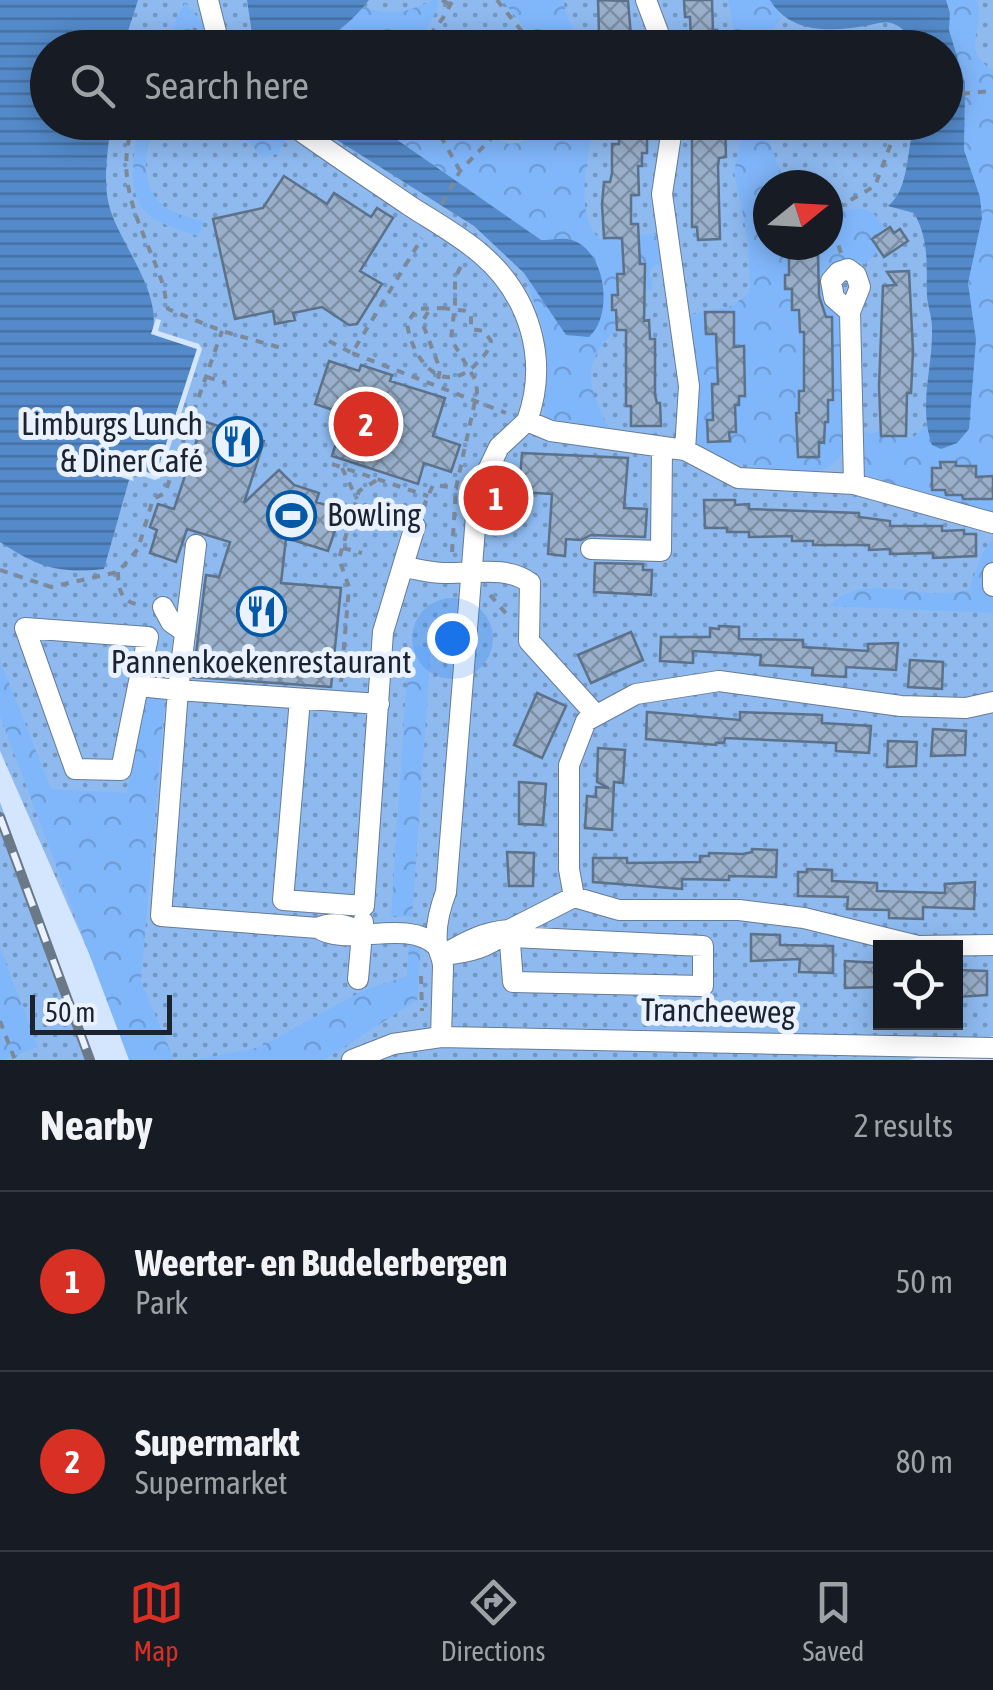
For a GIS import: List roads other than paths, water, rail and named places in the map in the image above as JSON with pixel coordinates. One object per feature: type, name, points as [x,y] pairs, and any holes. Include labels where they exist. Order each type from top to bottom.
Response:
[{"type":"street","points":[[208,0],[216,30]]},
{"type":"street","points":[[646,0],[657,30]]},
{"type":"street","points":[[317,140],[436,214],[480,254],[509,284],[526,311],[534,340],[536,380],[527,421],[499,447],[478,491],[446,892],[453,912],[451,934],[435,947]]},
{"type":"street","points":[[670,140],[662,194],[689,386],[685,450]]},
{"type":"street","points":[[846,270],[856,276],[860,288],[850,312],[854,484]]},
{"type":"street","points":[[527,421],[551,431],[685,450],[738,478],[854,484],[993,523]]},
{"type":"street","points":[[591,549],[661,551],[662,447]]},
{"type":"street","points":[[358,979],[382,632],[415,526]]},
{"type":"street","points":[[196,544],[178,690],[161,916],[318,928],[344,925],[435,947],[488,932],[703,946],[703,986],[513,982],[510,934]]},
{"type":"street","points":[[404,567],[424,559],[470,571],[514,575],[530,583],[530,641],[596,715]]},
{"type":"street","points":[[993,574],[993,586]]},
{"type":"street","points":[[163,607],[170,622],[185,632]]},
{"type":"street","points":[[25,628],[148,637],[139,686],[121,770],[75,769],[25,628]]},
{"type":"street","points":[[574,897],[569,869],[569,765],[586,721],[636,694],[718,681],[901,706],[966,708],[993,702]]},
{"type":"street","points":[[139,686],[379,704]]},
{"type":"street","points":[[300,699],[284,900],[364,906]]},
{"type":"street","points":[[510,934],[574,897],[620,910],[739,910],[804,918],[918,946],[993,946]]},
{"type":"street","points":[[435,947],[441,1037]]},
{"type":"street","name":"Trancheeweg","points":[[352,1060],[415,1039],[441,1037],[736,1051],[993,1048]]},
{"type":"railway","points":[[0,817],[90,1060]]},
{"type":"place","name":"Supermarkt","points":[[366,424]]},
{"type":"place","name":"Limburgs Lunch & Diner Café","points":[[238,442]]},
{"type":"place","name":"Weerter- en Budelerbergen","points":[[496,498]]},
{"type":"place","name":"Bowling","points":[[292,515]]},
{"type":"place","name":"Pannenkoekenrestaurant","points":[[261,612]]}]
